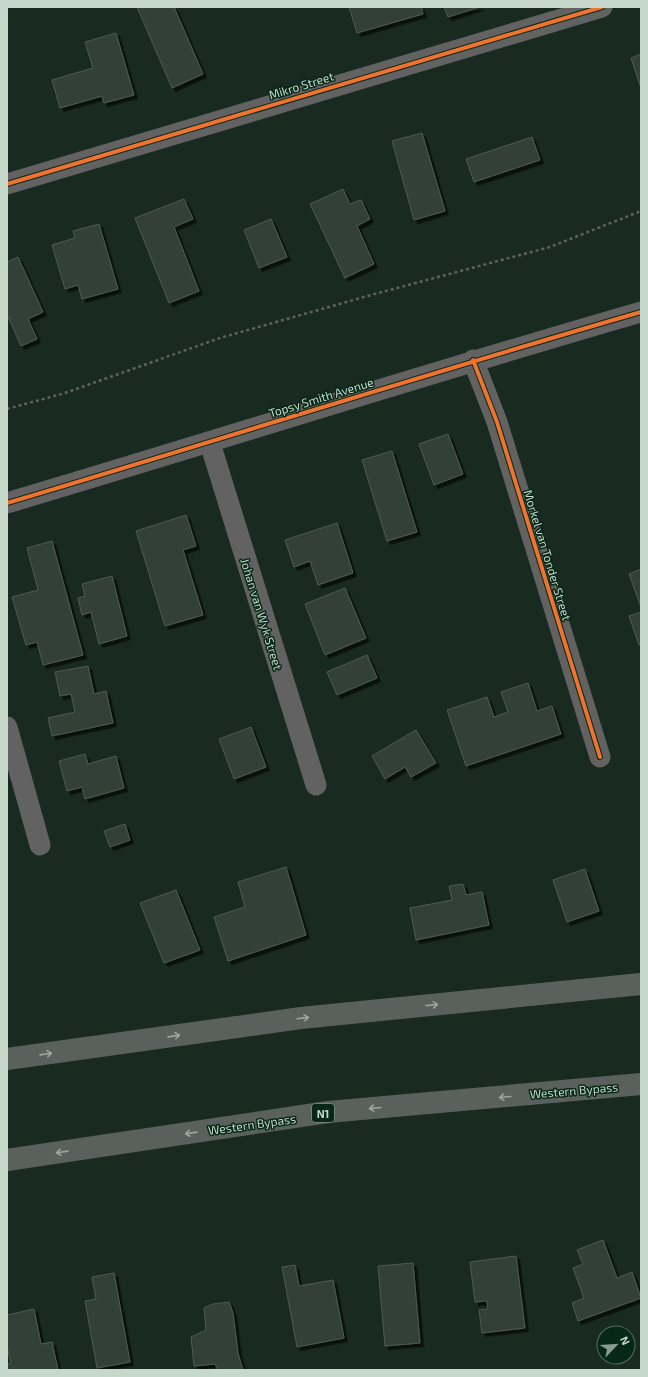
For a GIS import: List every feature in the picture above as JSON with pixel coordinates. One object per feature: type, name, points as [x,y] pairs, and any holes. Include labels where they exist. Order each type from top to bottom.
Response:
[{"type":"highway","points":[[7,1059],[301,1018],[641,984]]},
{"type":"highway","name":"Western Bypass","points":[[7,1160],[328,1112],[641,1084]]},
{"type":"street","name":"Mikro Street","points":[[7,184],[602,7]]},
{"type":"street","name":"Topsy Smith Avenue","points":[[7,503],[210,443],[473,360],[641,312]]},
{"type":"street","name":"Morkel van Tonder Street","points":[[473,360],[496,422],[600,757]]},
{"type":"street","name":"Johan van Wyk Street","points":[[210,443],[316,785]]},
{"type":"street","points":[[7,727],[40,845]]},
{"type":"path","points":[[7,409],[65,393],[220,338],[371,295],[550,247],[641,211]]},
{"type":"building","points":[[137,7],[174,7],[203,74],[172,88]]},
{"type":"building","points":[[349,7],[421,7],[423,14],[357,33]]},
{"type":"building","points":[[444,7],[480,7],[448,17]]},
{"type":"building","points":[[116,33],[134,95],[104,103],[102,96],[60,108],[52,80],[93,68],[85,42]]},
{"type":"building","points":[[641,54],[641,88],[631,58]]},
{"type":"building","points":[[422,133],[445,211],[414,220],[392,141]]},
{"type":"building","points":[[532,137],[540,160],[474,182],[466,159]]},
{"type":"building","points":[[343,189],[350,204],[361,200],[370,219],[357,226],[374,264],[345,278],[310,204]]},
{"type":"building","points":[[184,199],[193,219],[174,227],[199,291],[169,303],[135,218]]},
{"type":"building","points":[[271,219],[287,257],[259,268],[244,230]]},
{"type":"building","points":[[99,224],[118,289],[82,299],[78,285],[65,289],[52,245],[75,238],[73,231]]},
{"type":"building","points":[[18,257],[43,312],[28,319],[37,339],[21,346],[7,314],[7,262]]},
{"type":"building","points":[[448,434],[463,474],[434,485],[419,444]]},
{"type":"building","points":[[392,451],[417,532],[387,541],[362,460]]},
{"type":"building","points":[[186,515],[196,546],[183,550],[203,615],[165,626],[136,531]]},
{"type":"building","points":[[337,523],[353,573],[318,585],[310,561],[294,567],[285,540]]},
{"type":"building","points":[[52,541],[83,655],[43,665],[37,642],[26,645],[12,597],[38,590],[27,548]]},
{"type":"building","points":[[641,569],[641,607],[629,574]]},
{"type":"building","points":[[112,576],[127,636],[99,644],[91,612],[82,615],[78,598],[85,596],[82,584]]},
{"type":"building","points":[[345,588],[366,638],[325,655],[305,604]]},
{"type":"building","points":[[641,612],[641,644],[639,645],[629,616]]},
{"type":"building","points":[[367,655],[377,678],[337,695],[327,672]]},
{"type":"building","points":[[88,666],[94,694],[106,691],[113,723],[52,736],[48,718],[75,712],[71,694],[60,696],[55,672]]},
{"type":"building","points":[[528,683],[537,711],[552,706],[561,734],[466,766],[447,710],[487,697],[494,717],[508,712],[501,692]]},
{"type":"building","points":[[251,727],[266,767],[234,779],[219,739]]},
{"type":"building","points":[[416,730],[436,763],[411,777],[405,767],[385,779],[372,756]]},
{"type":"building","points":[[85,754],[88,764],[116,756],[124,788],[85,799],[82,787],[67,791],[59,761]]},
{"type":"building","points":[[125,824],[130,840],[110,847],[104,831]]},
{"type":"building","points":[[286,867],[306,935],[228,961],[214,917],[245,907],[238,882]]},
{"type":"building","points":[[585,869],[599,911],[567,922],[553,880]]},
{"type":"building","points":[[463,884],[466,895],[482,892],[489,925],[416,940],[410,908],[452,900],[449,886]]},
{"type":"building","points":[[176,890],[200,950],[164,963],[140,903]]},
{"type":"building","points":[[603,1240],[617,1278],[632,1272],[641,1298],[578,1321],[572,1303],[584,1298],[573,1268],[583,1264],[577,1250]]},
{"type":"building","points":[[516,1256],[525,1328],[482,1333],[479,1310],[488,1309],[487,1301],[475,1302],[470,1262]]},
{"type":"building","points":[[413,1263],[420,1343],[385,1346],[378,1266]]},
{"type":"building","points":[[295,1265],[299,1286],[333,1280],[344,1338],[297,1347],[282,1267]]},
{"type":"building","points":[[114,1273],[130,1362],[97,1368],[85,1301],[96,1299],[92,1277]]},
{"type":"building","points":[[229,1302],[233,1313],[238,1353],[243,1370],[218,1370],[215,1364],[194,1366],[191,1337],[206,1330],[204,1308],[213,1304]]},
{"type":"building","points":[[34,1309],[41,1344],[52,1342],[58,1370],[7,1370],[7,1364],[11,1363],[7,1346],[7,1315]]},
{"type":"cycle path","points":[[7,184],[602,7]]},
{"type":"cycle path","points":[[7,503],[641,312]]},
{"type":"cycle path","points":[[473,360],[497,422],[600,757]]}]
